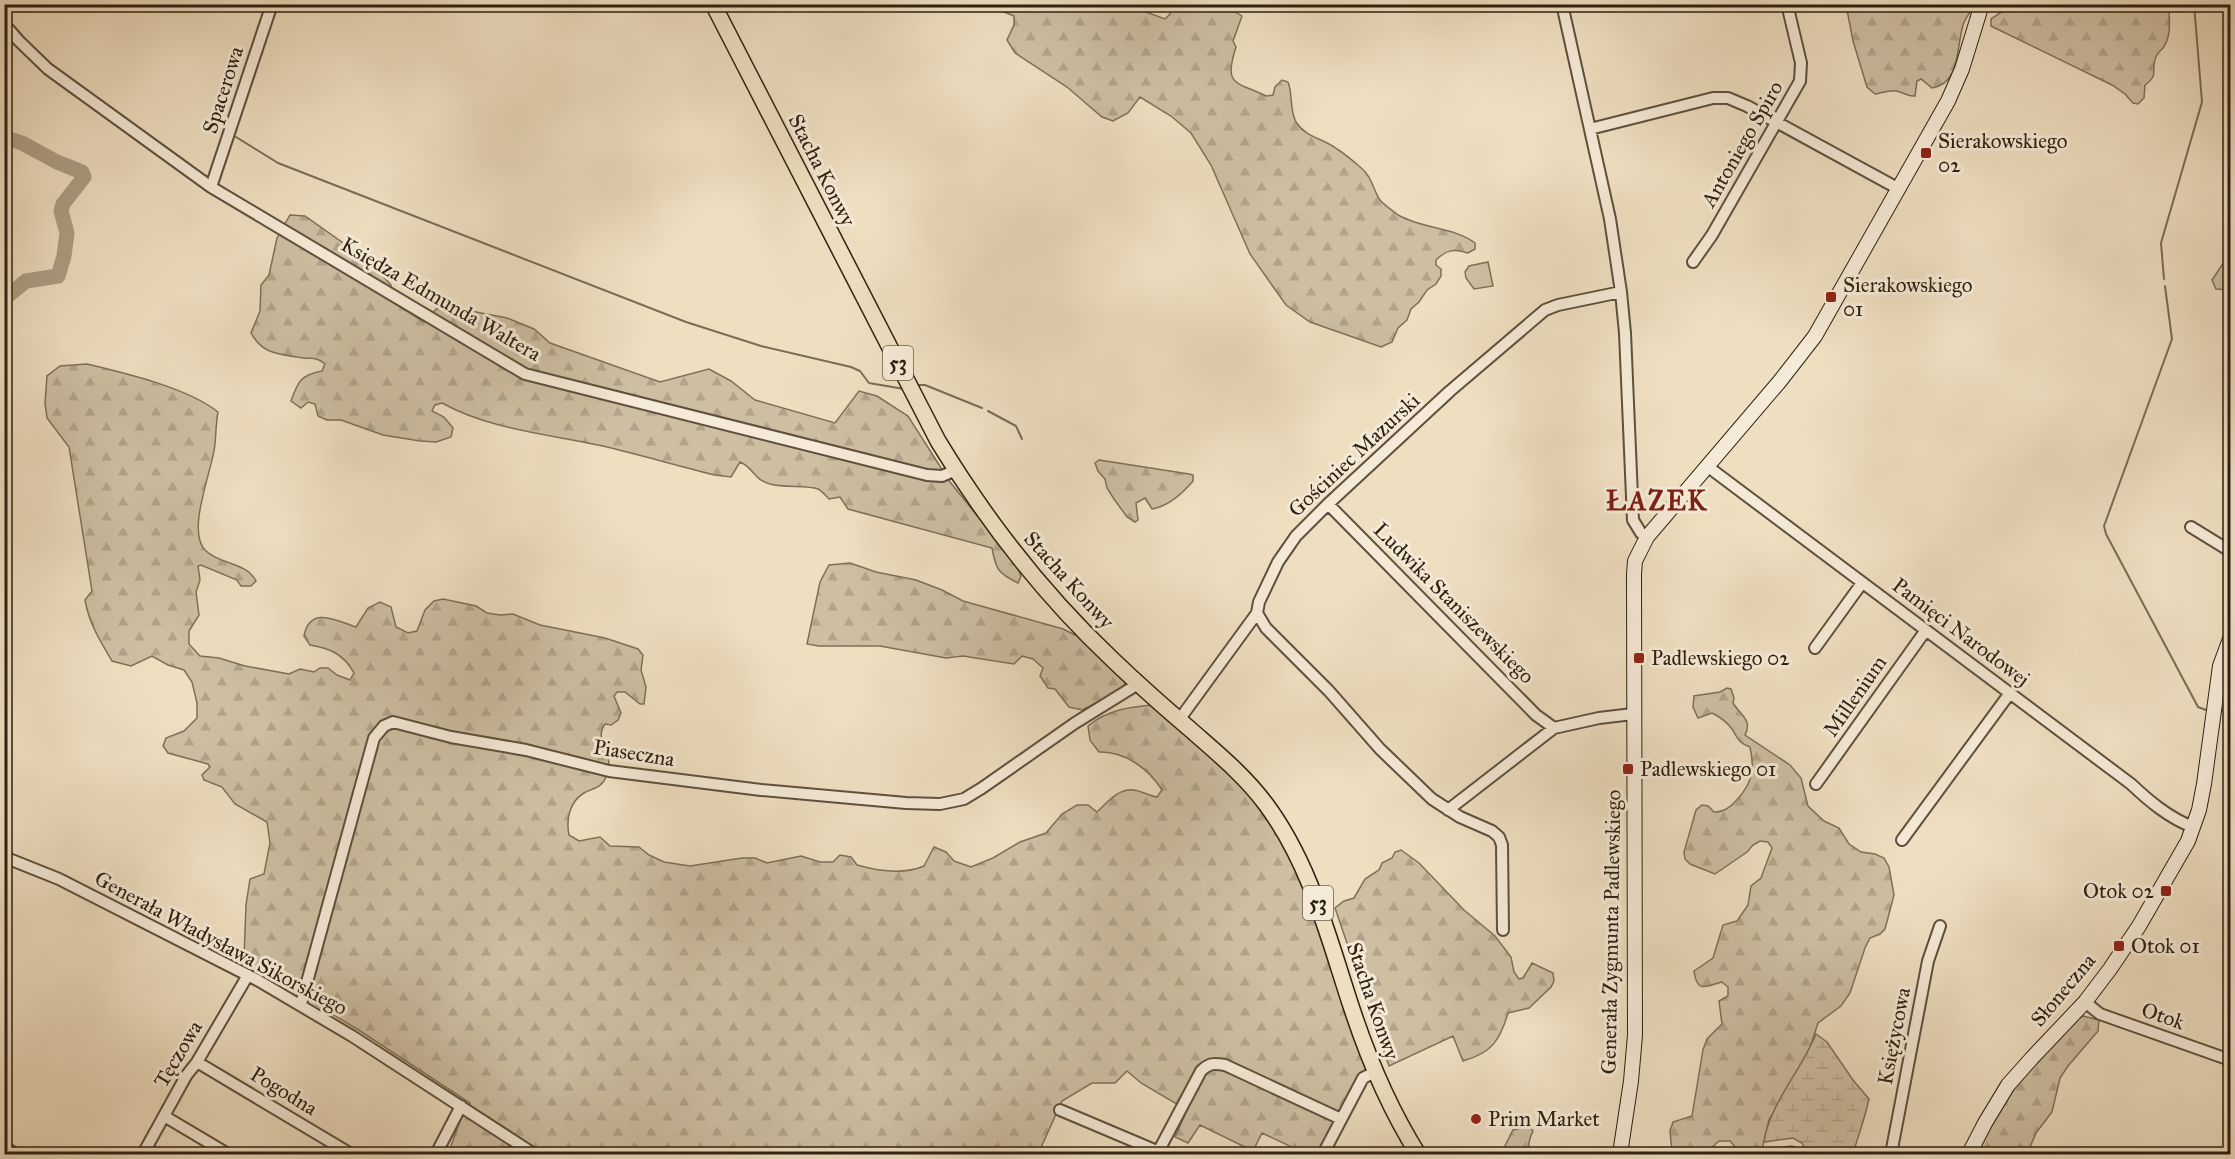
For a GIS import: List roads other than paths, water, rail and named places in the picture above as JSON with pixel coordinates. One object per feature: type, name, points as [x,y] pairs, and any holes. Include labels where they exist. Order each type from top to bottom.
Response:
[{"type":"main road","name":"Stacha Konwy","points":[[713,4],[915,396],[956,470],[986,516],[1032,574],[1084,631],[1138,684],[1248,783],[1269,809],[1295,850],[1315,894],[1375,1072],[1418,1155]]},
{"type":"street","name":"Spacerowa","points":[[211,187],[272,4]]},
{"type":"street","points":[[1562,4],[1610,219],[1625,333],[1633,520],[1641,533],[1647,537]]},
{"type":"street","name":"Antoniego Spiro","points":[[1693,262],[1712,235],[1778,123],[1802,74],[1800,54],[1787,4]]},
{"type":"street","name":"Generała Zygmunta Padlewskiego","points":[[1620,1155],[1631,1082],[1635,1035],[1633,714],[1635,561],[1647,537],[1780,381],[1815,336],[1955,85],[1974,36],[1982,4]]},
{"type":"street","name":"Księdza Edmunda Waltera","points":[[4,24],[48,69],[211,187],[525,374],[927,475],[942,476],[956,470]]},
{"type":"street","points":[[1590,129],[1721,97],[1739,102],[1899,189]]},
{"type":"street","name":"Gościniec Mazurski","points":[[1179,720],[1257,612],[1259,602],[1283,554],[1296,536],[1328,504],[1450,391],[1538,315],[1558,305],[1621,292]]},
{"type":"street","name":"Pamięci Narodowej","points":[[1707,466],[2164,811],[2193,827]]},
{"type":"street","name":"Ludwika Staniszewskiego","points":[[1328,504],[1536,715],[1554,728]]},
{"type":"street","points":[[2191,527],[2230,550]]},
{"type":"street","points":[[1815,648],[1862,582]]},
{"type":"street","points":[[1257,612],[1266,627],[1329,691],[1380,749],[1432,799],[1460,818],[1492,831],[1502,841],[1503,930]]},
{"type":"street","name":"Millenium","points":[[1816,784],[1926,630]]},
{"type":"street","name":"Słoneczna","points":[[1969,1155],[2008,1085],[2085,1002],[2139,926],[2181,853],[2193,827],[2207,770],[2220,666],[2230,639]]},
{"type":"street","name":"Piaseczna","points":[[301,1004],[374,738],[384,726],[393,722],[451,737],[526,750],[609,771],[760,790],[940,804],[964,799],[1075,723],[1138,684]]},
{"type":"street","points":[[1902,840],[2010,693]]},
{"type":"street","points":[[1448,810],[1554,728],[1614,715],[1633,714]]},
{"type":"street","name":"Generała Władysława Sikorskiego","points":[[4,856],[59,879],[301,1004],[534,1155]]},
{"type":"street","name":"Księżycowa","points":[[1891,1155],[1928,961],[1940,926]]},
{"type":"street","name":"Tęczowa","points":[[143,1155],[186,1076],[197,1062],[248,975]]},
{"type":"street","name":"Otok","points":[[2085,1002],[2100,1014],[2230,1060]]},
{"type":"street","name":"Pogodna","points":[[197,1062],[351,1155]]},
{"type":"street","points":[[1060,1110],[1160,1154],[1201,1071],[1206,1065],[1214,1063],[1224,1065],[1341,1119]]},
{"type":"street","points":[[1323,1155],[1364,1078],[1375,1072]]},
{"type":"street","points":[[436,1155],[461,1106]]},
{"type":"street","points":[[164,1116],[228,1155]]},
{"type":"street","points":[[4,1147],[16,1155]]},
{"type":"water","points":[[1795,1147],[1797,1154],[1763,1154],[1764,1149]]},
{"type":"waterway","points":[[2164,279],[2161,243],[2202,102],[2194,4]]},
{"type":"waterway","points":[[4,137],[22,143],[57,162],[82,172],[84,177],[63,204],[61,211],[67,233],[58,276],[26,281],[4,299]]},
{"type":"waterway","points":[[236,137],[278,163],[686,322],[761,346],[851,367],[860,371],[869,383],[904,389]]},
{"type":"waterway","points":[[2165,286],[2172,339],[2104,526],[2106,534],[2198,707],[2206,710]]},
{"type":"waterway","points":[[917,385],[925,385],[982,408]]},
{"type":"waterway","points":[[988,411],[1016,426],[1022,439]]},
{"type":"waterway","points":[[2221,711],[2230,710]]},
{"type":"place","name":"Sierakowskiego 02","points":[[1926,153]]},
{"type":"place","name":"Sierakowskiego 01","points":[[1831,297]]},
{"type":"place","name":"Padlewskiego 02","points":[[1639,658]]},
{"type":"place","name":"Padlewskiego 01","points":[[1628,769]]},
{"type":"place","name":"Otok 02","points":[[2166,891]]},
{"type":"place","name":"Otok 01","points":[[2119,946]]},
{"type":"place","name":"Prim Market","points":[[1476,1119]]},
{"type":"district","name":"ŁAZEK","points":[[1657,500]]}]
